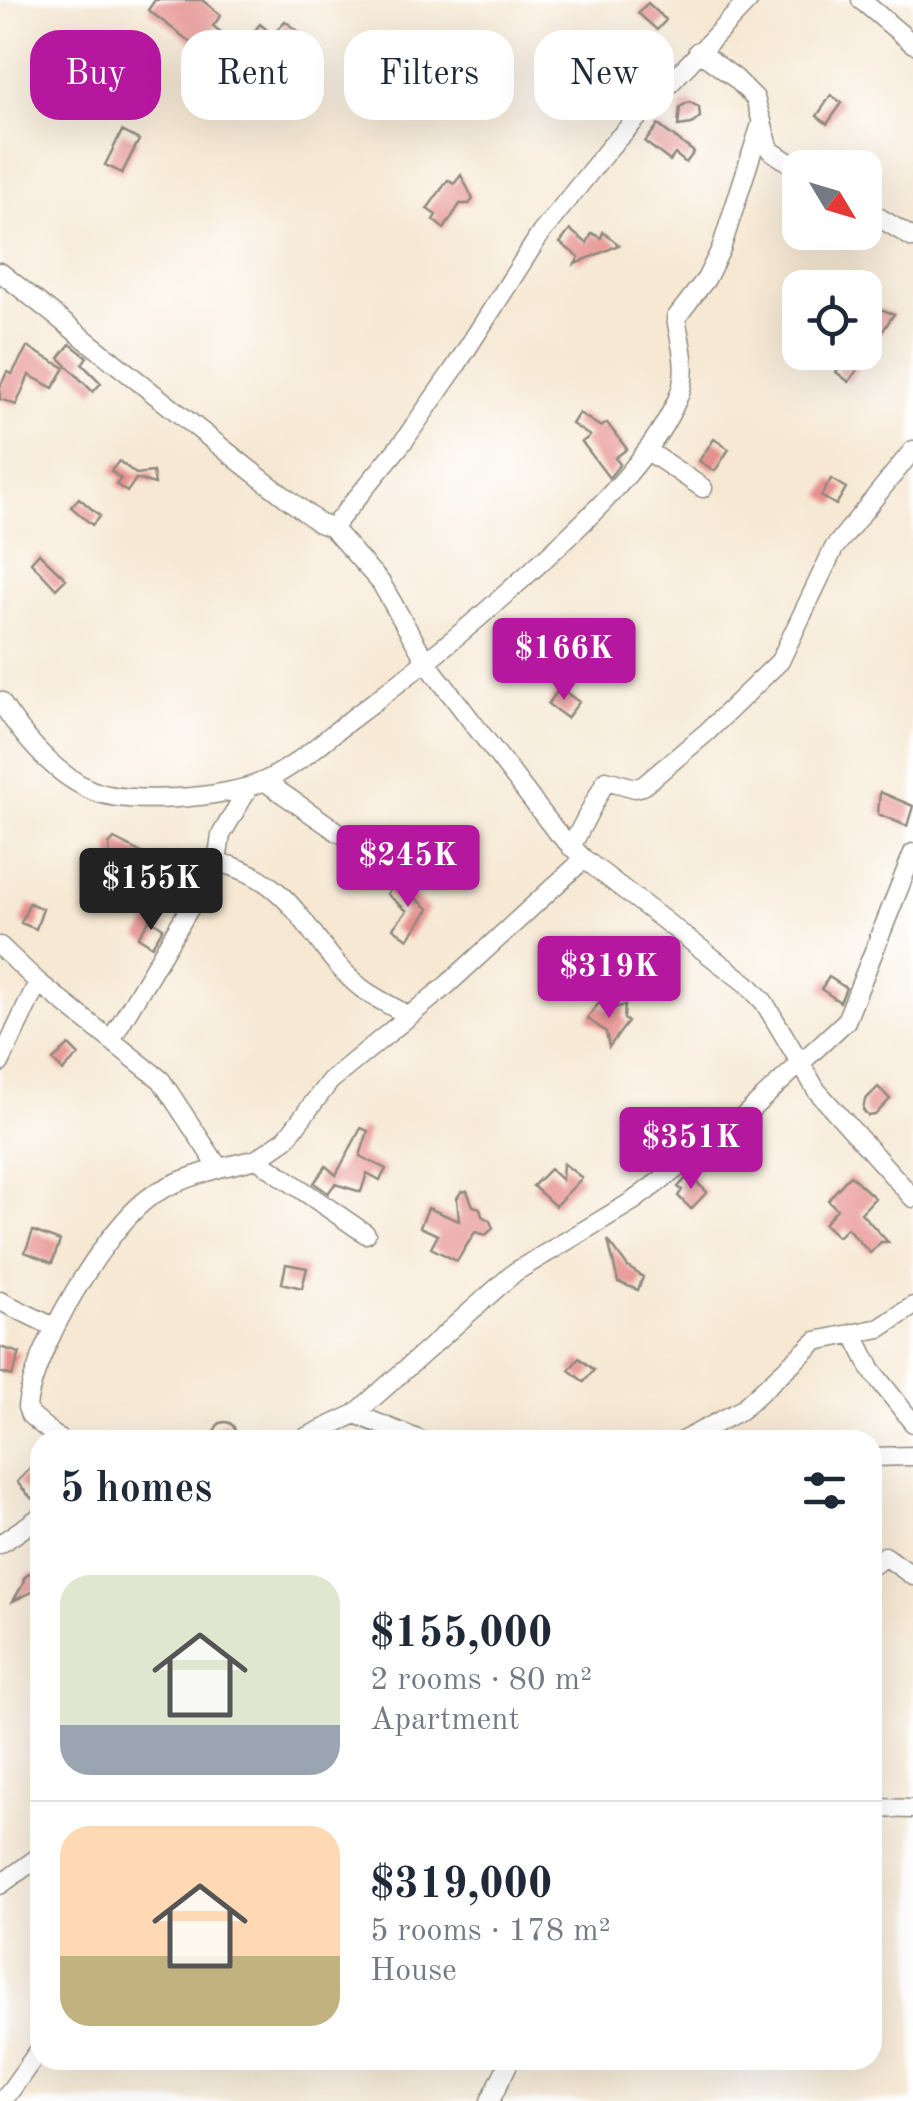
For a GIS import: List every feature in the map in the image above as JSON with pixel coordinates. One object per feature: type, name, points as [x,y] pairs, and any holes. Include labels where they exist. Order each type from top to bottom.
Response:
[{"type":"street","points":[[332,528],[403,442],[541,233],[610,147],[749,0]]},
{"type":"street","points":[[861,0],[913,44]]},
{"type":"street","points":[[698,51],[756,98],[770,150],[782,158]]},
{"type":"street","points":[[0,700],[42,754],[94,792],[182,798],[217,795],[256,784],[297,762],[427,664],[591,512],[648,451],[678,398],[686,374],[676,318],[706,279],[721,249],[762,121]]},
{"type":"street","points":[[882,219],[913,238]]},
{"type":"street","points":[[0,272],[318,523],[332,528],[381,583],[427,664],[485,742],[578,853],[764,1002],[818,1091],[913,1198]]},
{"type":"street","points":[[48,1430],[27,1407],[54,1327],[81,1281],[148,1198],[181,1181],[257,1159],[286,1139],[330,1081],[446,985],[578,853],[606,780],[635,788],[643,786],[780,661],[834,548],[913,450]]},
{"type":"street","points":[[648,451],[703,488]]},
{"type":"street","points":[[112,1038],[217,862],[222,835],[256,784]]},
{"type":"street","points":[[256,784],[338,832],[414,865]]},
{"type":"street","points":[[321,1430],[355,1414],[515,1272],[678,1168],[745,1115],[846,1021],[913,854]]},
{"type":"street","points":[[217,862],[253,874],[283,895],[358,985],[408,1015]]},
{"type":"street","points":[[0,946],[38,982],[161,1080],[220,1168]]},
{"type":"street","points":[[0,1063],[38,982]]},
{"type":"street","points":[[257,1159],[366,1234]]},
{"type":"street","points":[[0,1301],[54,1327]]},
{"type":"street","points":[[703,1430],[741,1410],[816,1341],[880,1328],[913,1306]]},
{"type":"street","points":[[854,1333],[872,1371],[913,1422]]},
{"type":"street","points":[[355,1414],[395,1430]]},
{"type":"street","points":[[882,1456],[913,1456]]},
{"type":"street","points":[[0,1544],[30,1524]]},
{"type":"street","points":[[882,1559],[886,1556],[913,1576]]},
{"type":"street","points":[[882,1808],[913,1808]]},
{"type":"street","points":[[0,1885],[30,1863]]},
{"type":"street","points":[[3,2101],[30,2063]]},
{"type":"street","points":[[490,2101],[505,2070]]},
{"type":"building","points":[[155,0],[202,0],[221,15],[213,26],[218,30],[181,30],[181,35],[148,10]]},
{"type":"building","points":[[648,3],[666,20],[657,30],[638,13]]},
{"type":"building","points":[[285,21],[296,30],[277,30]]},
{"type":"building","points":[[831,95],[842,103],[827,124],[817,116]]},
{"type":"building","points":[[689,102],[699,107],[700,117],[692,124],[678,126],[680,107]]},
{"type":"building","points":[[658,125],[694,152],[686,163],[675,154],[670,161],[645,142]]},
{"type":"building","points":[[122,131],[139,140],[122,173],[105,165]]},
{"type":"building","points":[[461,175],[473,199],[469,204],[460,204],[444,229],[427,209],[448,180],[454,184]]},
{"type":"building","points":[[570,230],[587,243],[592,233],[601,238],[603,232],[619,245],[575,264],[579,257],[560,243]]},
{"type":"building","points":[[882,310],[894,314],[882,332]]},
{"type":"building","points":[[70,344],[87,357],[82,364],[101,383],[93,392],[59,358]]},
{"type":"building","points":[[27,347],[65,368],[53,388],[29,375],[16,405],[0,399],[0,387]]},
{"type":"building","points":[[838,370],[857,370],[849,382]]},
{"type":"building","points":[[579,413],[601,427],[607,423],[627,449],[615,458],[620,464],[609,478],[582,442],[590,436],[572,424]]},
{"type":"building","points":[[714,439],[729,449],[715,471],[699,461]]},
{"type":"building","points":[[119,461],[136,474],[153,472],[155,484],[136,479],[127,492],[116,484],[121,479],[111,471]]},
{"type":"building","points":[[831,479],[846,488],[836,505],[821,496]]},
{"type":"building","points":[[79,498],[100,516],[92,525],[71,507]]},
{"type":"building","points":[[39,553],[66,579],[56,589],[31,562]]},
{"type":"building","points":[[560,688],[579,702],[567,718],[548,704]]},
{"type":"building","points":[[880,792],[913,806],[907,826],[878,814]]},
{"type":"building","points":[[114,839],[146,855],[138,873],[110,861],[109,845]]},
{"type":"building","points":[[396,882],[429,909],[408,939],[393,928],[407,911],[387,894]]},
{"type":"building","points":[[29,903],[43,909],[36,929],[21,923]]},
{"type":"building","points":[[150,919],[163,928],[152,946],[138,937]]},
{"type":"building","points":[[829,977],[846,988],[840,1002],[821,989]]},
{"type":"building","points":[[599,1003],[608,1010],[625,1005],[624,1019],[628,1022],[609,1047],[606,1032],[587,1018]]},
{"type":"building","points":[[69,1045],[79,1055],[63,1071],[53,1060]]},
{"type":"building","points":[[878,1087],[890,1099],[875,1115],[868,1116],[863,1110],[865,1100]]},
{"type":"building","points":[[361,1128],[368,1131],[360,1156],[386,1169],[380,1180],[367,1173],[361,1192],[335,1184],[328,1193],[314,1183],[326,1166],[336,1175]]},
{"type":"building","points":[[563,1163],[582,1178],[555,1206],[533,1186],[550,1169],[562,1180]]},
{"type":"building","points":[[689,1175],[707,1192],[691,1209],[678,1196],[682,1190],[678,1187]]},
{"type":"building","points":[[850,1175],[875,1198],[861,1213],[888,1242],[881,1242],[870,1253],[847,1228],[838,1237],[824,1224],[837,1209],[828,1200]]},
{"type":"building","points":[[467,1191],[473,1206],[480,1208],[493,1228],[486,1235],[475,1232],[457,1261],[431,1248],[438,1235],[420,1227],[428,1208],[459,1221],[457,1198]]},
{"type":"building","points":[[33,1231],[60,1241],[52,1263],[25,1252]]},
{"type":"building","points":[[608,1240],[628,1267],[643,1277],[638,1290],[618,1282]]},
{"type":"building","points":[[286,1264],[307,1268],[302,1288],[282,1283]]},
{"type":"building","points":[[0,1347],[20,1353],[12,1376],[0,1372]]},
{"type":"building","points":[[579,1358],[594,1370],[584,1382],[569,1370]]},
{"type":"building","points":[[225,1422],[234,1430],[216,1430]]},
{"type":"building","points":[[30,1468],[30,1497],[17,1482]]},
{"type":"building","points":[[30,1573],[30,1593],[13,1601],[23,1584]]}]
